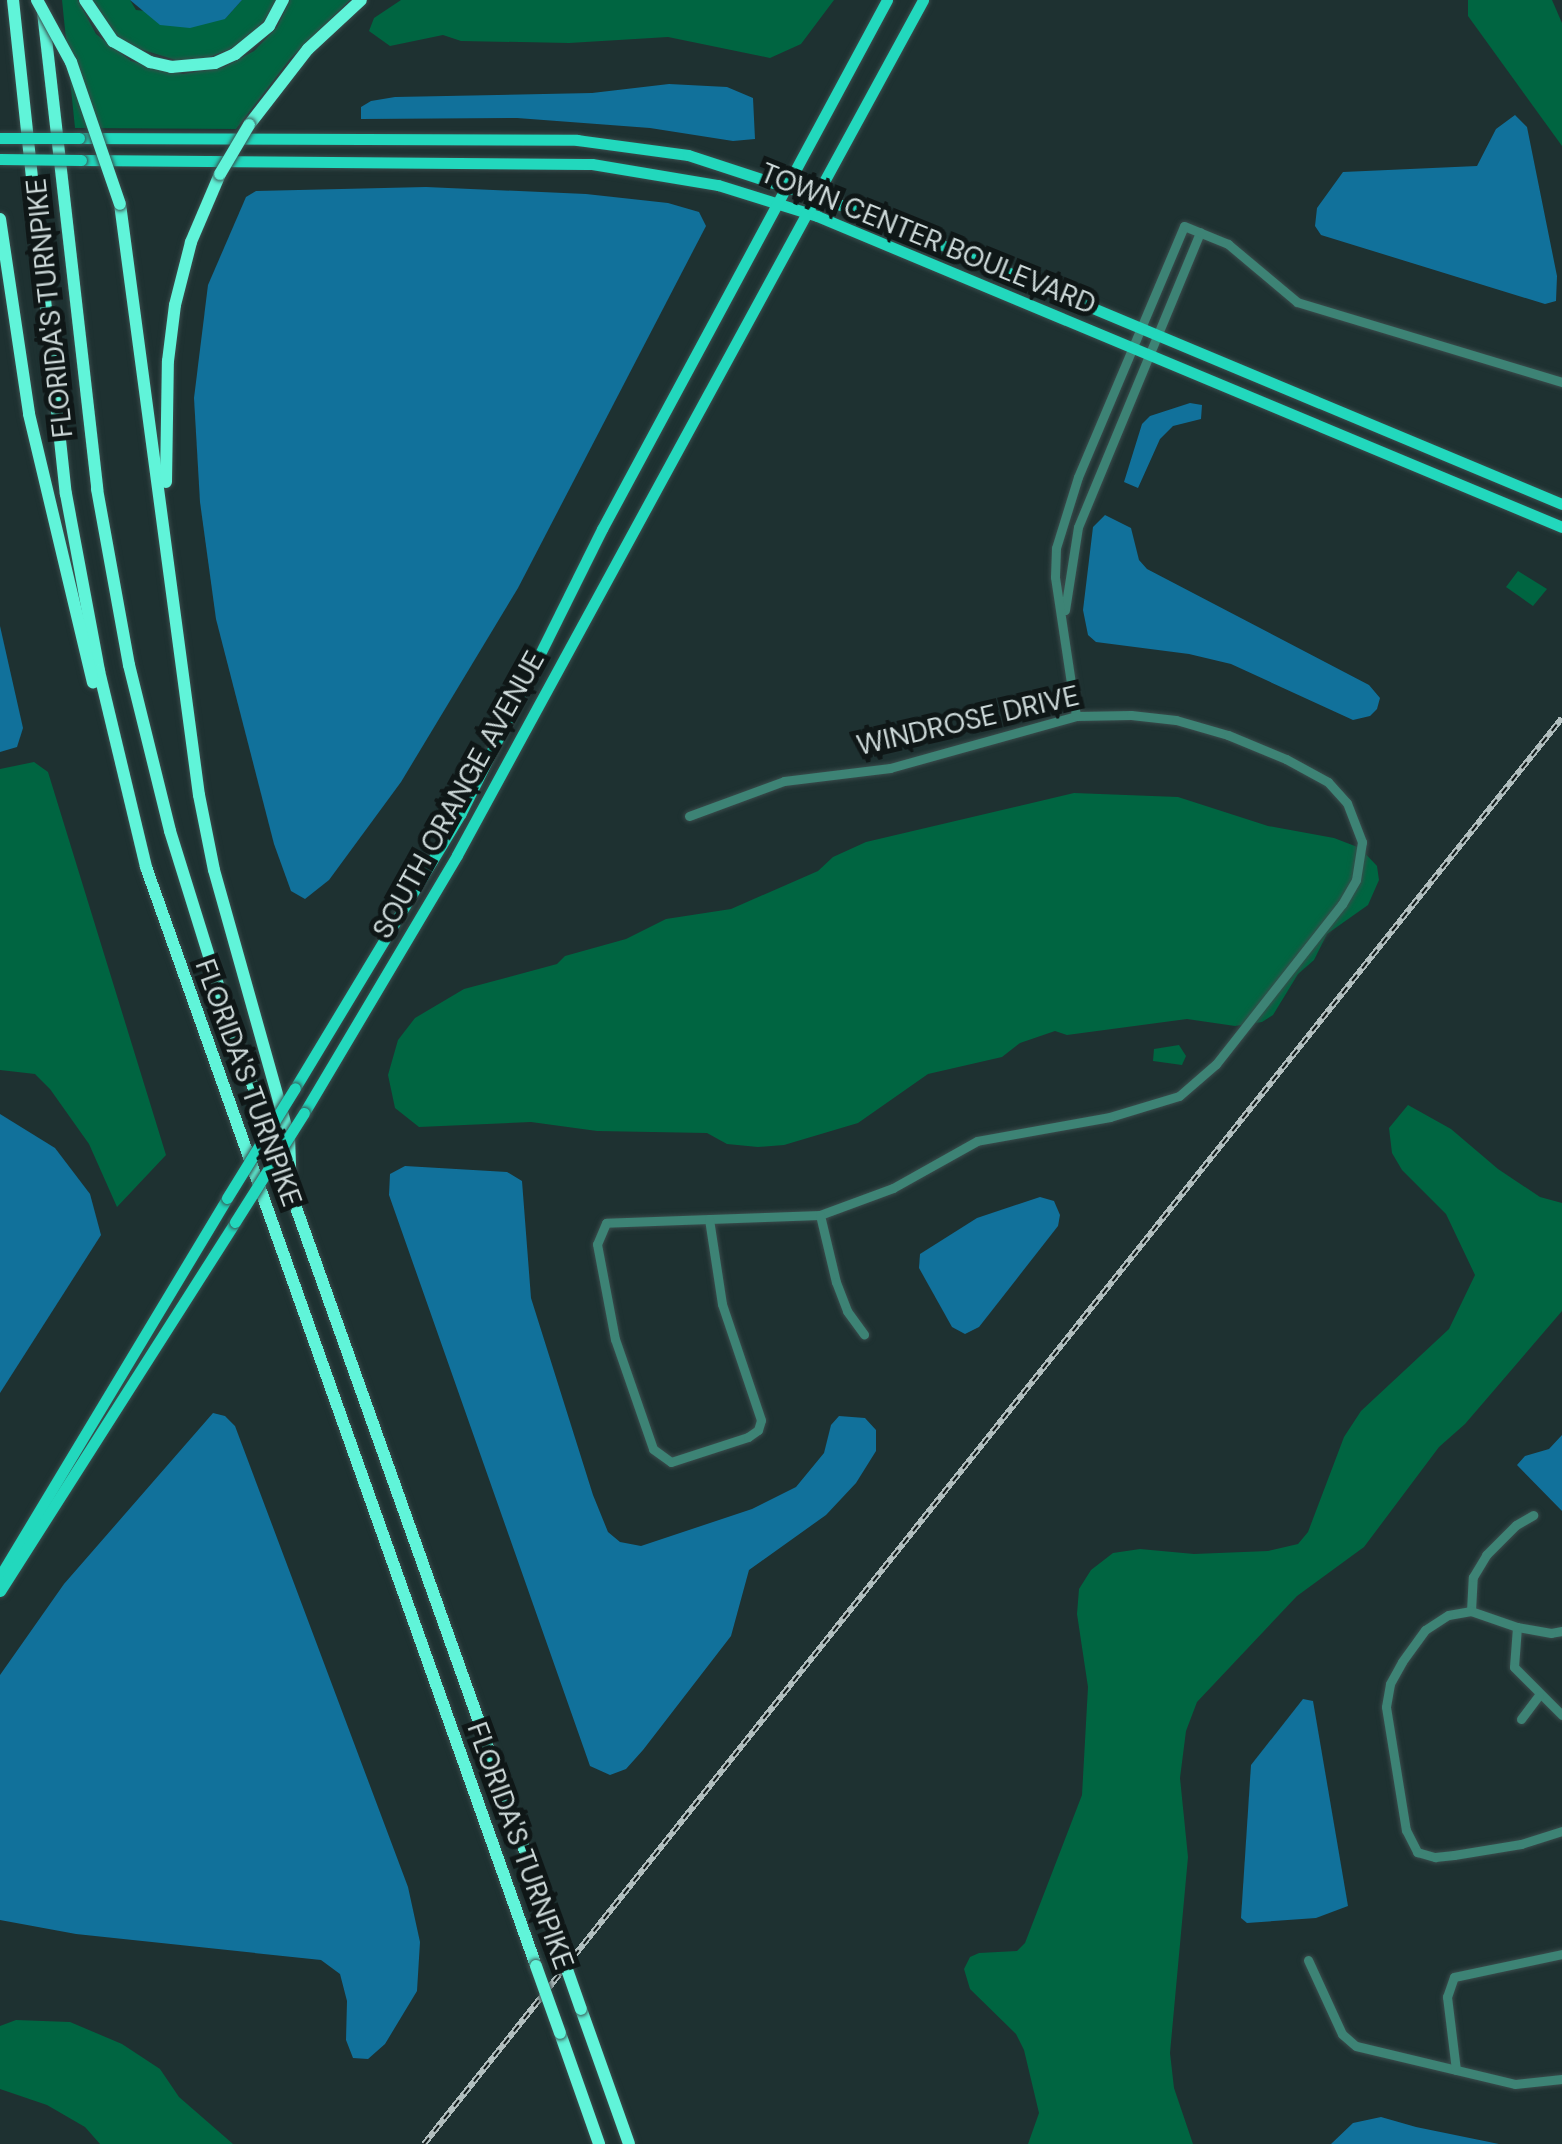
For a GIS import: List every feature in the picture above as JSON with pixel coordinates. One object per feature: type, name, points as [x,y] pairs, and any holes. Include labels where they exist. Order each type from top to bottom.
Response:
[{"type":"highway","name":"FLORIDA'S TURNPIKE","points":[[12,0],[66,494],[98,671],[146,867],[599,2144]]},
{"type":"highway","name":"FLORIDA'S TURNPIKE","points":[[39,0],[82,388],[129,665],[195,918],[628,2144]]},
{"type":"highway","points":[[39,0],[83,90],[120,204],[200,795],[214,870],[289,1136],[290,1185]]},
{"type":"highway","points":[[85,0],[113,42],[150,62],[182,67],[235,54],[268,26],[283,0]]},
{"type":"highway","points":[[170,569],[165,502],[170,342],[191,242],[220,174],[248,124],[322,33],[361,0]]},
{"type":"highway","points":[[0,220],[10,306],[37,451],[88,665],[146,867]]},
{"type":"main road","name":"SOUTH ORANGE AVENUE","points":[[0,1576],[461,813],[602,528],[888,0]]},
{"type":"main road","name":"SOUTH ORANGE AVENUE","points":[[0,1591],[304,1113],[457,855],[924,0]]},
{"type":"main road","name":"TOWN CENTER BOULEVARD","points":[[0,138],[577,140],[688,155],[815,194],[1562,504]]},
{"type":"main road","name":"TOWN CENTER BOULEVARD","points":[[0,159],[592,164],[661,172],[806,212],[1562,527]]},
{"type":"street","points":[[1076,716],[1055,576],[1056,548],[1078,477],[1184,226],[1228,244],[1297,302],[1562,382]]},
{"type":"street","points":[[1064,623],[1068,570],[1094,484],[1200,232]]},
{"type":"street","points":[[1078,477],[1094,484]]},
{"type":"street","name":"WINDROSE DRIVE","points":[[689,816],[784,781],[890,768],[1076,716],[1131,714],[1176,720],[1228,735],[1286,758],[1328,782],[1360,825],[1362,862],[1356,880],[1216,1064],[1179,1096],[1124,1114],[978,1141],[893,1188],[820,1215],[618,1220],[606,1223],[599,1232],[604,1296],[615,1338],[654,1449],[671,1462],[748,1437],[758,1430],[762,1420],[722,1304],[709,1219]]},
{"type":"street","points":[[820,1215],[836,1282],[847,1311],[864,1334]]},
{"type":"street","points":[[1471,1611],[1474,1577],[1486,1555],[1516,1525],[1534,1515]]},
{"type":"street","points":[[1562,1631],[1550,1634],[1516,1627],[1471,1611],[1448,1615],[1425,1630],[1390,1684],[1387,1725],[1410,1842],[1417,1852],[1435,1858],[1521,1844],[1562,1831]]},
{"type":"street","points":[[1516,1627],[1514,1667],[1562,1715]]},
{"type":"street","points":[[1521,1719],[1539,1695]]},
{"type":"street","points":[[1456,2070],[1447,1997],[1454,1976],[1562,1954]]},
{"type":"street","points":[[1308,1960],[1342,2034],[1356,2046],[1515,2084],[1562,2079]]},
{"type":"green space","points":[[62,0],[78,0],[96,34],[131,61],[183,74],[224,67],[254,51],[277,27],[290,0],[350,0],[290,59],[236,129],[75,128]]},
{"type":"green space","points":[[91,0],[130,0],[136,10],[225,19],[242,0],[276,0],[265,20],[238,46],[207,58],[179,61],[130,46],[114,33]]},
{"type":"green space","points":[[401,0],[834,0],[801,44],[770,58],[668,37],[569,43],[461,41],[443,35],[390,46],[369,31],[374,18]]},
{"type":"green space","points":[[1468,0],[1552,0],[1562,23],[1562,146],[1468,16]]},
{"type":"green space","points":[[1518,571],[1547,589],[1533,606],[1506,587]]},
{"type":"green space","points":[[34,762],[48,772],[166,1155],[117,1207],[89,1144],[50,1089],[35,1074],[0,1070],[0,769]]},
{"type":"green space","points":[[1074,793],[1178,797],[1268,826],[1334,838],[1360,848],[1377,866],[1379,880],[1368,905],[1327,934],[1314,960],[1298,974],[1273,1015],[1262,1022],[1235,1026],[1187,1019],[1067,1035],[1055,1031],[1020,1043],[1002,1057],[928,1074],[858,1123],[784,1145],[727,1144],[707,1133],[597,1131],[531,1122],[419,1127],[395,1108],[388,1075],[398,1040],[415,1018],[464,989],[557,964],[565,956],[626,939],[666,919],[731,909],[818,871],[833,857],[866,842]]},
{"type":"green space","points":[[1179,1045],[1186,1056],[1182,1065],[1153,1061],[1154,1049]]},
{"type":"green space","points":[[1408,1105],[1451,1129],[1498,1169],[1540,1197],[1562,1203],[1562,1311],[1465,1424],[1439,1447],[1364,1547],[1297,1596],[1197,1702],[1186,1731],[1180,1778],[1188,1857],[1170,2053],[1174,2088],[1193,2144],[1028,2144],[1039,2113],[1024,2050],[1016,2034],[970,1989],[964,1969],[970,1957],[979,1953],[1017,1951],[1025,1943],[1082,1795],[1088,1687],[1077,1614],[1079,1589],[1091,1570],[1113,1553],[1140,1549],[1194,1554],[1268,1551],[1298,1544],[1308,1532],[1344,1437],[1361,1411],[1449,1329],[1475,1275],[1446,1214],[1402,1170],[1392,1153],[1389,1128]]},
{"type":"green space","points":[[16,2020],[70,2022],[122,2044],[160,2069],[179,2097],[233,2144],[100,2144],[85,2127],[47,2105],[0,2089],[0,2026]]},
{"type":"water","points":[[130,0],[242,0],[225,19],[190,28],[160,25]]},
{"type":"water","points":[[669,84],[727,87],[753,98],[755,139],[733,141],[650,128],[517,118],[361,119],[361,107],[395,97],[592,93]]},
{"type":"water","points":[[1515,115],[1527,127],[1557,276],[1556,301],[1545,304],[1321,235],[1315,226],[1317,208],[1343,172],[1477,166],[1496,129]]},
{"type":"water","points":[[426,187],[586,194],[668,203],[699,212],[706,226],[518,588],[401,782],[329,880],[305,899],[291,891],[274,844],[216,619],[200,502],[194,398],[208,285],[246,197],[256,191]]},
{"type":"water","points":[[1190,403],[1202,405],[1201,419],[1173,426],[1160,439],[1138,488],[1124,482],[1142,424],[1150,416]]},
{"type":"water","points":[[1105,515],[1131,528],[1139,560],[1147,569],[1369,685],[1380,698],[1377,709],[1370,716],[1353,720],[1231,664],[1189,654],[1096,642],[1088,635],[1083,610],[1093,527]]},
{"type":"water","points":[[0,626],[23,728],[17,747],[0,752]]},
{"type":"water","points":[[0,1114],[55,1148],[90,1194],[101,1235],[0,1393]]},
{"type":"water","points":[[405,1166],[507,1172],[522,1181],[531,1298],[593,1495],[608,1532],[620,1542],[641,1546],[752,1509],[796,1487],[824,1453],[831,1425],[839,1416],[865,1418],[876,1430],[876,1451],[856,1483],[826,1515],[749,1570],[731,1636],[643,1750],[626,1769],[610,1775],[590,1766],[389,1195],[390,1174]]},
{"type":"water","points":[[1040,1197],[1054,1201],[1060,1215],[1058,1226],[979,1327],[965,1334],[952,1327],[919,1268],[920,1254],[977,1218]]},
{"type":"water","points":[[213,1413],[225,1416],[235,1426],[408,1887],[420,1942],[417,1991],[385,2044],[368,2059],[353,2058],[346,2040],[347,2001],[340,1974],[321,1960],[76,1934],[0,1920],[0,1675],[64,1584]]},
{"type":"water","points":[[1562,1435],[1562,1511],[1517,1465],[1525,1456],[1549,1449]]},
{"type":"water","points":[[1303,1699],[1313,1701],[1348,1906],[1316,1918],[1247,1923],[1241,1918],[1251,1765]]},
{"type":"water","points":[[1381,2117],[1499,2144],[1331,2144],[1353,2123]]},
{"type":"railway","points":[[424,2144],[1562,718]]}]
